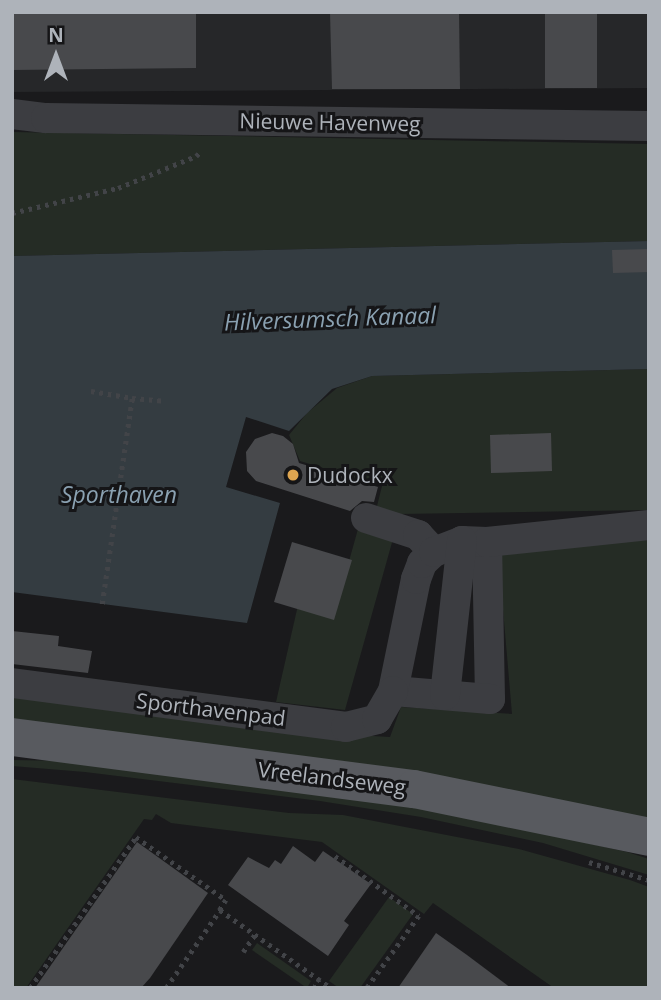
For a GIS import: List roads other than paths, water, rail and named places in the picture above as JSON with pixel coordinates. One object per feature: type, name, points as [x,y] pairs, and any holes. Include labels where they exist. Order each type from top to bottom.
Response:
[{"type":"main road","name":"Vreelandseweg","points":[[12,737],[414,789],[649,836]]},
{"type":"street","name":"Nieuwe Havenweg","points":[[12,114],[46,118],[649,126]]},
{"type":"street","points":[[366,518],[418,535],[434,552],[474,542],[649,525]]},
{"type":"street","points":[[393,691],[490,699],[474,542]]},
{"type":"street","points":[[444,695],[474,542]]},
{"type":"street","name":"Sporthavenpad","points":[[12,683],[346,727],[377,719],[393,691],[416,579],[422,563],[434,552]]},
{"type":"water","points":[[649,241],[649,369],[372,376],[332,389],[289,431],[246,417],[226,487],[280,503],[247,623],[12,592],[12,256]]},
{"type":"place","name":"Dudockx","points":[[293,475]]},
{"type":"water label","name":"Hilversumsch Kanaal","points":[[330,318]]},
{"type":"water label","name":"Sporthaven","points":[[119,494]]}]
